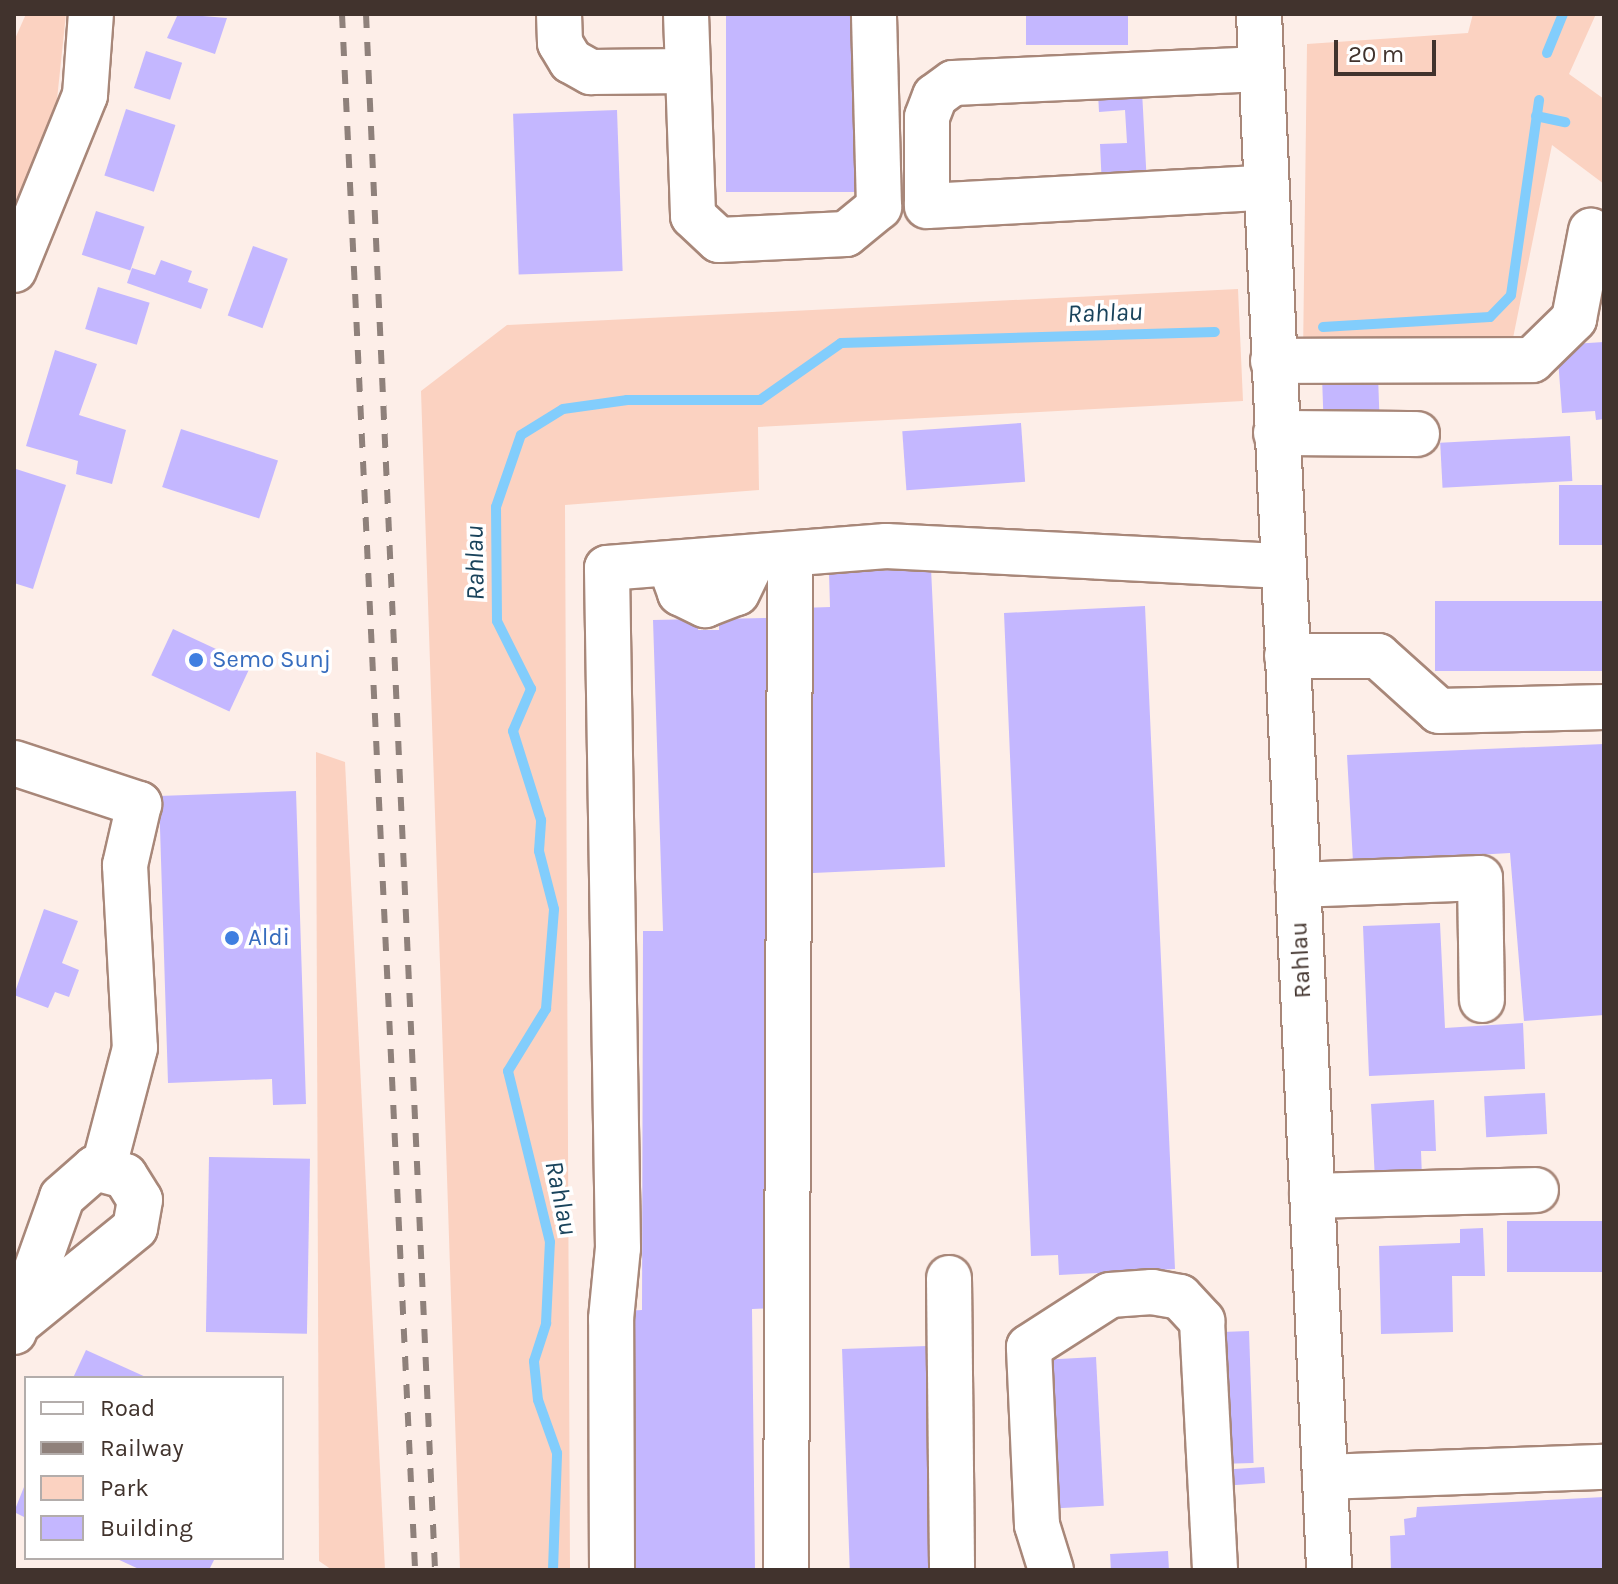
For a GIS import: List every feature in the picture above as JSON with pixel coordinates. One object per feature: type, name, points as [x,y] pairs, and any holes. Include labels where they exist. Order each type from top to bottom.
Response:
[{"type":"street","points":[[14,270],[81,109],[91,14]]},
{"type":"street","points":[[559,14],[560,43],[591,72],[688,71]]},
{"type":"street","points":[[686,14],[693,216],[719,240],[846,234],[879,207],[874,14]]},
{"type":"street","name":"Rahlau","points":[[1259,14],[1264,188],[1329,1570]]},
{"type":"street","points":[[1261,69],[953,83],[935,96],[927,117],[927,206],[1264,188]]},
{"type":"street","points":[[1273,361],[1532,360],[1574,319],[1591,231]]},
{"type":"street","points":[[1276,433],[1417,434]]},
{"type":"street","points":[[612,1570],[611,1319],[618,1248],[607,568],[670,565],[680,593],[705,605],[737,593],[772,558],[886,546],[1283,566]]},
{"type":"street","points":[[772,558],[786,1570]]},
{"type":"street","points":[[1287,656],[1378,656],[1439,711],[1604,707]]},
{"type":"street","points":[[14,763],[139,804],[125,865],[135,1048],[104,1166]]},
{"type":"street","points":[[1298,885],[1480,878],[1482,1000]]},
{"type":"street","points":[[15,1326],[62,1197],[82,1174],[104,1166]]},
{"type":"street","points":[[15,1326],[135,1228],[135,1187],[104,1166]]},
{"type":"street","points":[[1312,1196],[1536,1190]]},
{"type":"street","points":[[949,1278],[952,1570]]},
{"type":"street","points":[[1051,1570],[1037,1525],[1029,1347],[1110,1295],[1152,1292],[1180,1297],[1202,1321],[1215,1570]]},
{"type":"street","points":[[1325,1477],[1604,1467]]},
{"type":"green space","points":[[26,14],[66,14],[56,109],[14,218],[14,41]]},
{"type":"green space","points":[[1473,14],[1596,14],[1569,74],[1604,99],[1604,184],[1552,145],[1510,353],[1303,356],[1307,44],[1468,33]]},
{"type":"green space","points":[[1238,289],[1243,401],[758,427],[759,490],[565,505],[570,1570],[460,1570],[421,391],[507,325]]},
{"type":"green space","points":[[316,752],[345,762],[385,1570],[332,1570],[319,1561]]},
{"type":"building","points":[[178,14],[227,18],[215,54],[167,38]]},
{"type":"building","points":[[726,14],[855,14],[855,192],[726,192]]},
{"type":"building","points":[[1026,14],[1128,14],[1128,45],[1026,45]]},
{"type":"building","points":[[146,51],[182,63],[170,100],[134,88]]},
{"type":"building","points":[[1142,91],[1147,185],[1102,188],[1100,144],[1127,143],[1125,110],[1099,112],[1098,93]]},
{"type":"building","points":[[126,109],[175,125],[154,192],[104,176]]},
{"type":"building","points":[[617,110],[623,271],[519,275],[513,114]]},
{"type":"building","points":[[96,211],[145,227],[130,271],[82,255]]},
{"type":"building","points":[[253,246],[288,259],[262,328],[228,316]]},
{"type":"building","points":[[161,260],[192,271],[188,282],[208,289],[201,309],[127,283],[132,268],[155,275]]},
{"type":"building","points":[[98,287],[150,303],[137,345],[85,329]]},
{"type":"building","points":[[1604,342],[1604,419],[1596,420],[1595,411],[1562,413],[1557,345]]},
{"type":"building","points":[[55,350],[97,364],[79,415],[126,430],[112,484],[76,474],[78,461],[26,446]]},
{"type":"building","points":[[1378,375],[1380,429],[1324,431],[1322,377]]},
{"type":"building","points":[[1021,423],[1025,482],[906,490],[902,431]]},
{"type":"building","points":[[181,429],[278,461],[259,519],[162,487]]},
{"type":"building","points":[[1570,436],[1572,481],[1443,488],[1440,443]]},
{"type":"building","points":[[16,469],[66,485],[33,589],[14,583]]},
{"type":"building","points":[[1559,485],[1604,485],[1604,545],[1559,545]]},
{"type":"building","points":[[931,568],[945,867],[813,873],[801,608],[830,607],[829,573]]},
{"type":"building","points":[[1435,601],[1604,601],[1604,671],[1435,671]]},
{"type":"building","points":[[1145,606],[1175,1269],[1059,1275],[1058,1255],[1031,1256],[1004,613]]},
{"type":"building","points":[[767,618],[765,930],[771,930],[783,1308],[752,1309],[755,1570],[607,1570],[624,1311],[642,1310],[643,931],[663,931],[653,620],[698,619],[698,630],[719,630],[719,619]]},
{"type":"building","points":[[173,629],[251,665],[229,712],[151,675]]},
{"type":"building","points":[[1604,744],[1604,1015],[1524,1021],[1510,853],[1353,862],[1347,755]]},
{"type":"building","name":"Aldi","points":[[296,791],[306,1104],[273,1105],[272,1079],[168,1083],[159,796]]},
{"type":"building","points":[[44,909],[78,921],[62,963],[79,970],[69,997],[55,992],[48,1008],[14,995]]},
{"type":"building","points":[[1440,923],[1445,1028],[1523,1023],[1525,1069],[1369,1076],[1363,926]]},
{"type":"building","points":[[1545,1093],[1547,1134],[1486,1137],[1484,1096]]},
{"type":"building","points":[[1434,1100],[1436,1151],[1421,1151],[1422,1178],[1375,1180],[1371,1104]]},
{"type":"building","points":[[209,1157],[310,1159],[307,1334],[206,1332]]},
{"type":"building","points":[[1507,1221],[1604,1221],[1604,1272],[1507,1272]]},
{"type":"building","points":[[1483,1228],[1485,1276],[1452,1276],[1453,1332],[1381,1334],[1379,1246],[1460,1243],[1460,1229]]},
{"type":"building","points":[[1249,1331],[1254,1463],[1227,1464],[1222,1332]]},
{"type":"building","points":[[927,1346],[935,1570],[850,1570],[842,1349]]},
{"type":"building","points":[[86,1350],[144,1376],[74,1376]]},
{"type":"building","points":[[1096,1357],[1104,1506],[1053,1508],[1045,1360]]},
{"type":"building","points":[[1264,1467],[1265,1483],[1232,1485],[1231,1469]]},
{"type":"building","points":[[24,1487],[24,1517],[14,1512]]},
{"type":"building","points":[[1604,1497],[1604,1570],[1391,1570],[1390,1536],[1405,1535],[1404,1519],[1416,1517],[1417,1507]]},
{"type":"building","points":[[1168,1551],[1169,1570],[1111,1570],[1110,1554]]},
{"type":"building","points":[[119,1560],[214,1560],[209,1570],[141,1570]]},
{"type":"waterway","name":"Rahlau","points":[[1547,53],[1563,14]]},
{"type":"waterway","name":"Rahlau","points":[[1323,327],[1490,317],[1511,295],[1539,100]]},
{"type":"waterway","points":[[1536,116],[1565,122]]},
{"type":"waterway","name":"Rahlau","points":[[553,1570],[557,1453],[538,1400],[534,1361],[546,1323],[550,1242],[508,1071],[546,1009],[554,909],[539,851],[541,820],[513,731],[531,689],[497,621],[496,507],[521,435],[563,409],[627,400],[760,400],[841,343],[1215,332]]},
{"type":"railway","points":[[342,14],[415,1570]]},
{"type":"railway","points":[[366,14],[435,1570]]},
{"type":"place","name":"Semo Sunj","points":[[196,660]]},
{"type":"place","name":"Aldi","points":[[232,938]]}]
